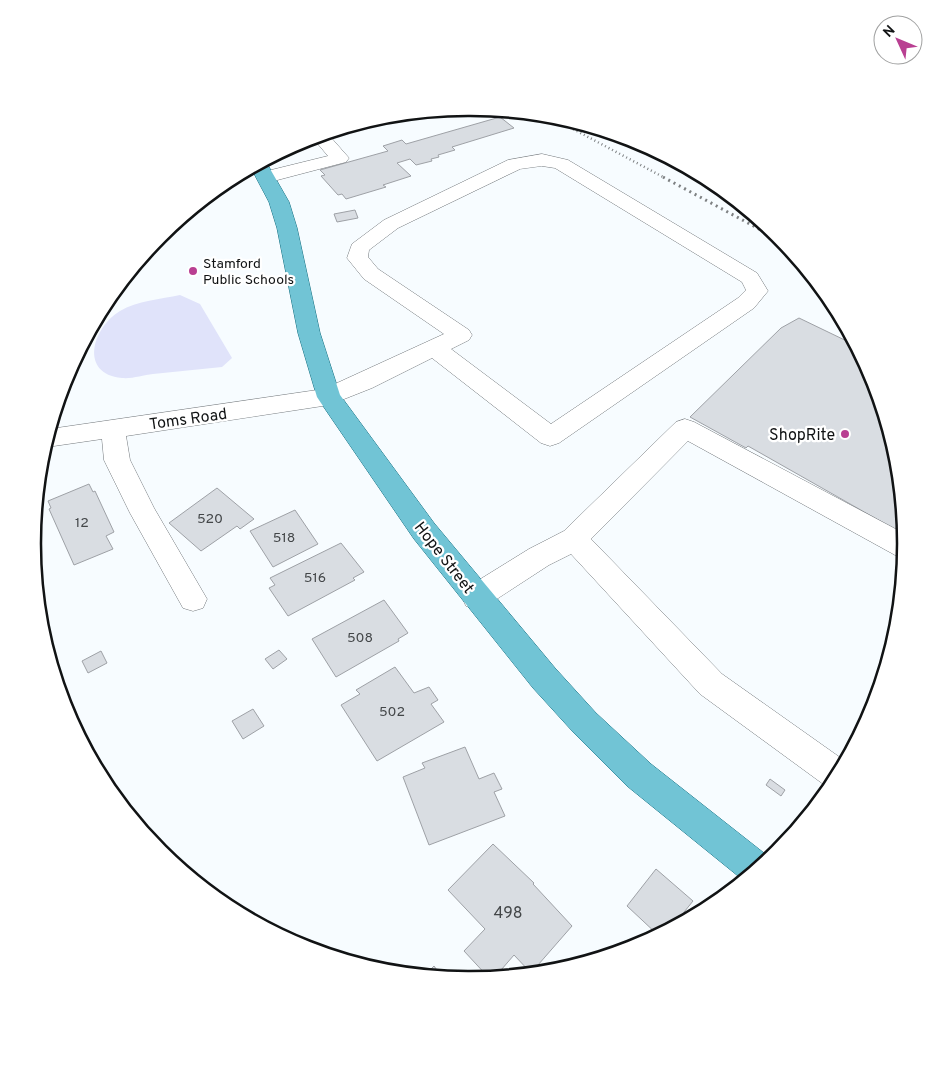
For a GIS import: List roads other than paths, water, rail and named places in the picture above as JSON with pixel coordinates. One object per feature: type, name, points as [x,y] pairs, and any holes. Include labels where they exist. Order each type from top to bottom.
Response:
[{"type":"main road","name":"Hope Street","points":[[262,170],[279,202],[287,228],[309,333],[329,397],[424,531],[544,678],[585,723],[639,774],[750,865]]},
{"type":"street","points":[[262,170],[340,158],[324,141]]},
{"type":"street","name":"Toms Road","points":[[55,437],[329,397],[461,335],[371,274],[356,258],[359,248],[400,220],[515,164],[542,160],[561,164],[750,278],[758,290],[746,303],[550,437],[434,348]]},
{"type":"street","points":[[476,596],[539,557],[574,539],[686,428],[897,543]]},
{"type":"street","points":[[113,429],[117,460],[193,600]]},
{"type":"street","points":[[574,539],[711,684],[831,771]]},
{"type":"railway","points":[[572,128],[665,178]]},
{"type":"railway","points":[[663,177],[757,228]]},
{"type":"place","name":"Stamford Public Schools","points":[[193,271]]},
{"type":"place","name":"ShopRite","points":[[845,434]]}]
